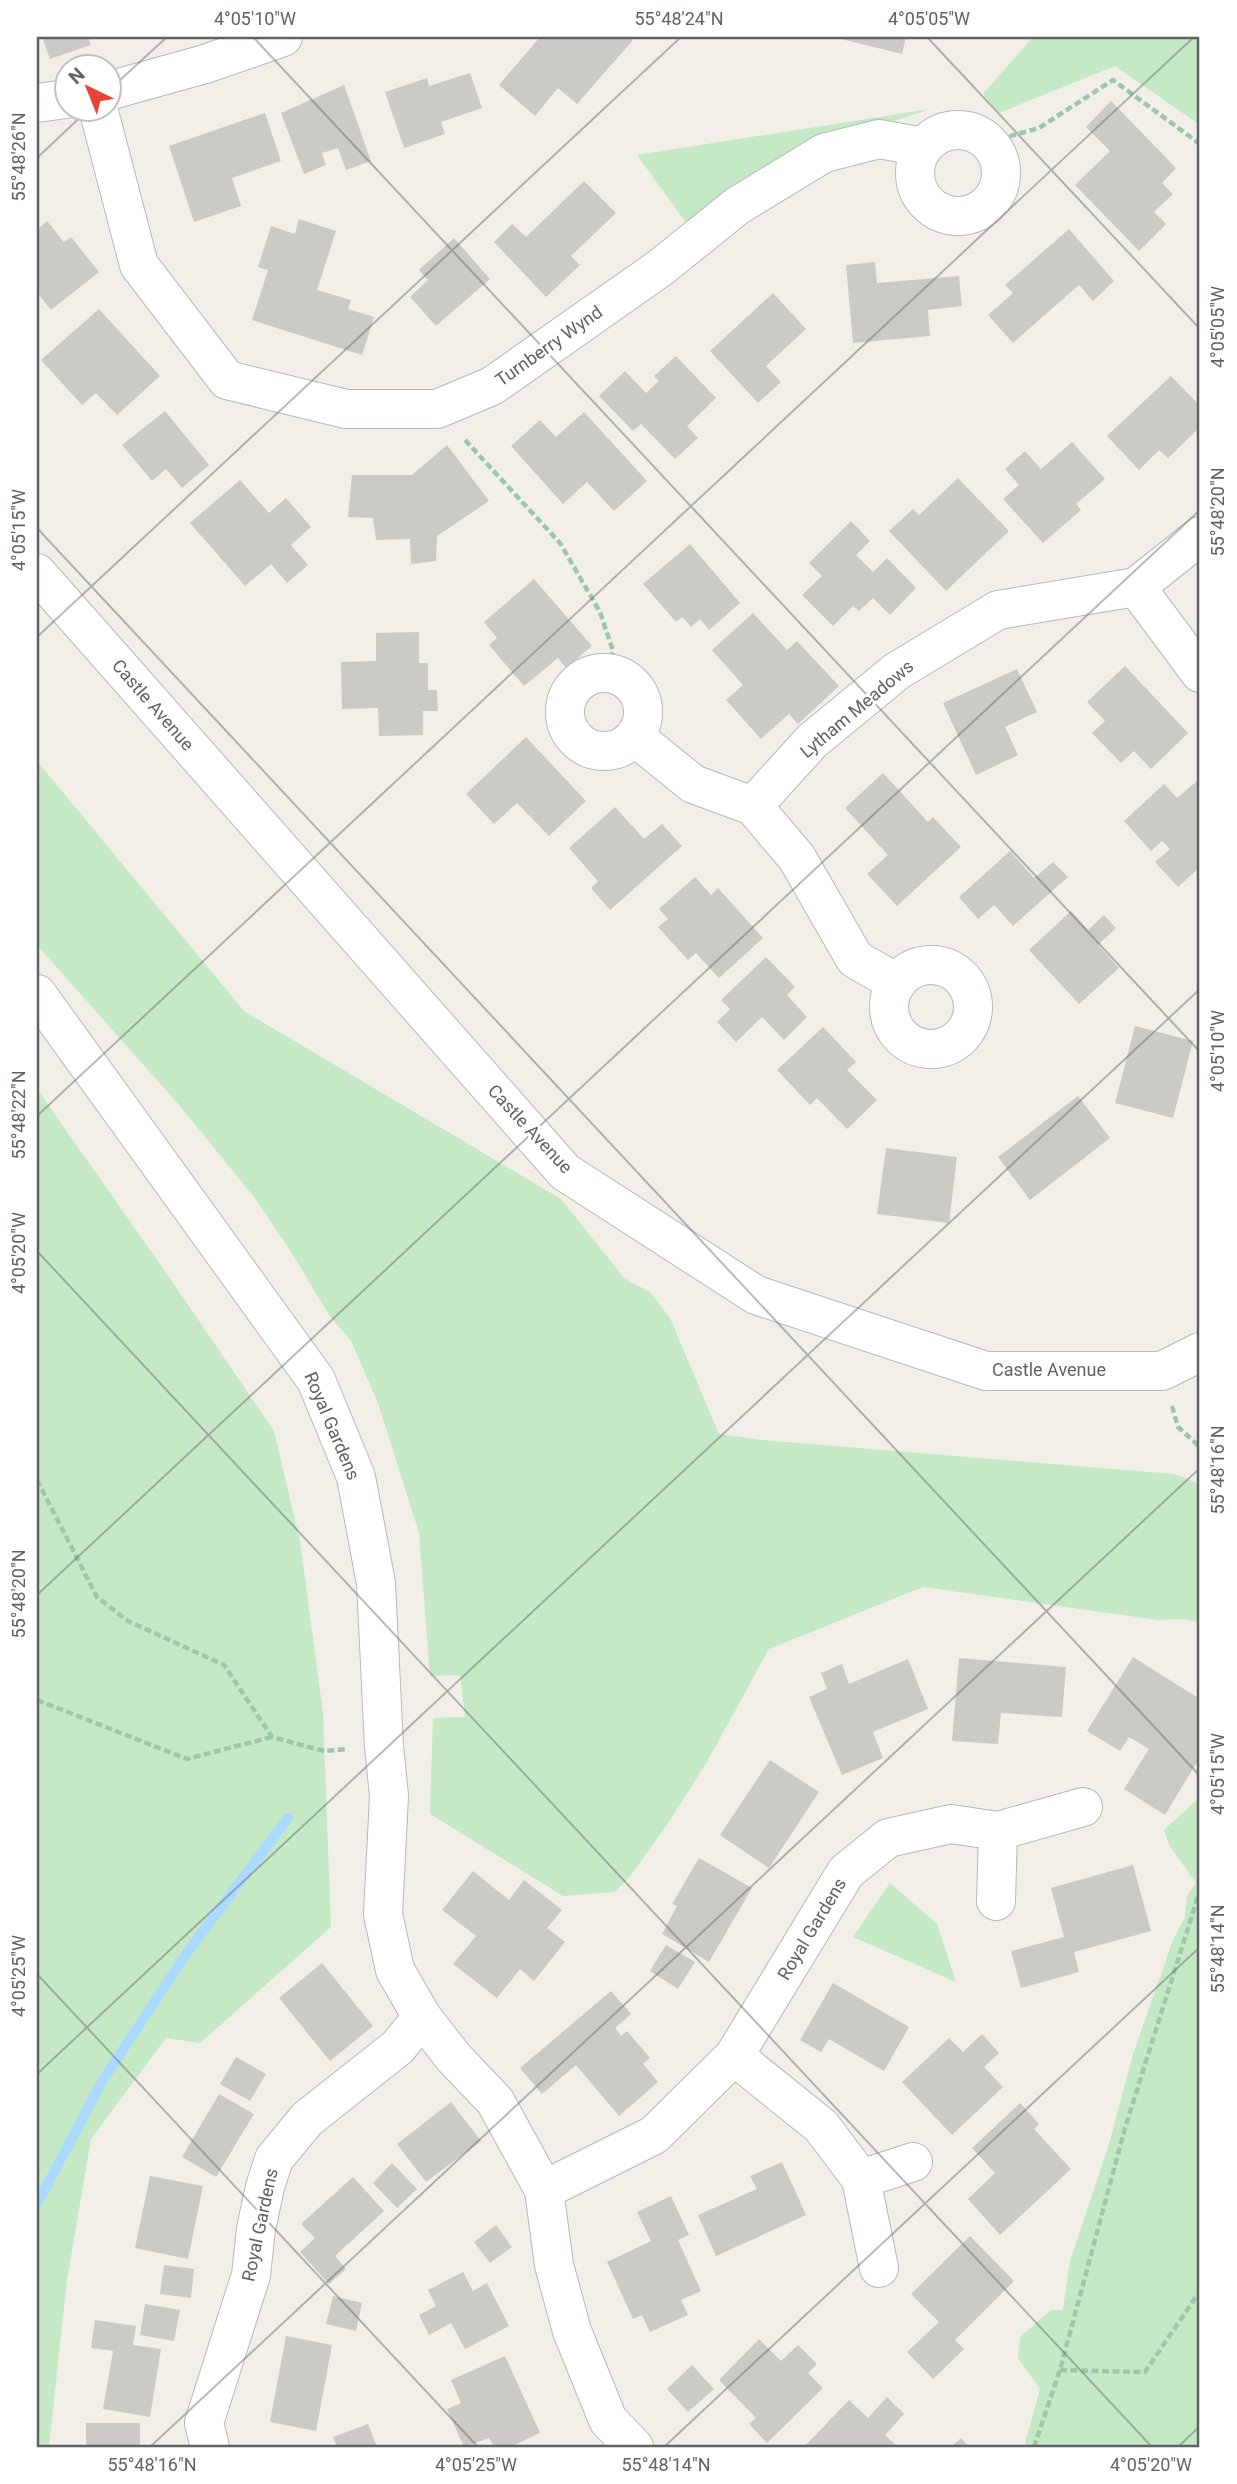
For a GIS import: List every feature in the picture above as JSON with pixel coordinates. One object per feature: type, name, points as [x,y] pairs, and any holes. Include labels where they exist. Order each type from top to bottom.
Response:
[{"type":"street","points":[[122,87],[205,64],[283,37]]},
{"type":"street","name":"Turnberry Wynd","points":[[102,122],[139,265],[227,380],[346,409],[437,409],[492,386],[660,268],[737,206],[824,153],[879,139],[923,147]]},
{"type":"street","points":[[962,130],[989,142],[1001,167],[996,195],[987,205],[975,213],[947,215],[924,200],[917,188],[914,174],[923,147],[934,137],[947,131],[962,130]]},
{"type":"street","name":"Lytham Meadows","points":[[753,806],[813,741],[897,671],[999,610],[1136,587],[1200,536]]},
{"type":"street","name":"Castle Avenue","points":[[38,578],[565,1172],[756,1295],[986,1371],[1162,1371],[1200,1352]]},
{"type":"street","points":[[1136,587],[1200,673]]},
{"type":"street","points":[[607,672],[619,674],[638,690],[643,701],[644,714],[635,737],[614,750],[601,751],[578,742],[565,720],[565,708],[574,686],[594,673],[607,672]]},
{"type":"street","points":[[635,737],[693,783],[753,806],[797,858],[855,959],[897,983]]},
{"type":"street","name":"Royal Gardens","points":[[37,995],[316,1380],[356,1477],[376,1583],[389,1796],[383,1914],[395,1969],[422,2017],[454,2058],[495,2101],[544,2190],[554,2265],[572,2332],[608,2420],[634,2447]]},
{"type":"street","name":"Royal Gardens","points":[[544,2190],[654,2135],[734,2056],[846,1872],[888,1838],[951,1824],[998,1831],[1083,1807]]},
{"type":"street","points":[[996,1901],[998,1831]]},
{"type":"street","name":"Royal Gardens","points":[[210,2447],[204,2423],[251,2275],[261,2208],[274,2159],[307,2119],[398,2047],[422,2017]]},
{"type":"street","points":[[734,2056],[821,2126],[861,2179],[879,2268]]},
{"type":"street","points":[[861,2179],[913,2162]]},
{"type":"path","points":[[989,142],[1039,128],[1113,80],[1200,144]]},
{"type":"path","points":[[437,409],[560,543],[600,612],[613,651],[607,672]]},
{"type":"path","points":[[1162,1371],[1178,1427],[1200,1447]]},
{"type":"path","points":[[37,1480],[97,1597],[128,1621],[225,1665],[272,1737]]},
{"type":"path","points":[[37,1700],[187,1759],[272,1737],[324,1751],[384,1746]]},
{"type":"path","points":[[1034,2447],[1060,2370],[1125,2128],[1200,1890]]},
{"type":"path","points":[[1060,2370],[1145,2372],[1200,2291]]},
{"type":"green space","points":[[1033,37],[1200,37],[1200,125],[1115,66],[999,113],[983,94]]},
{"type":"green space","points":[[930,109],[807,150],[689,227],[637,155]]},
{"type":"green space","points":[[37,761],[244,1011],[561,1199],[625,1279],[650,1292],[670,1318],[719,1434],[762,1440],[1174,1474],[1200,1484],[1200,1622],[1158,1620],[923,1587],[769,1649],[708,1760],[671,1819],[631,1875],[615,1892],[563,1896],[430,1814],[433,1718],[465,1717],[460,1675],[430,1676],[419,1533],[378,1403],[351,1341],[329,1315],[254,1197],[180,1106],[37,945]]},
{"type":"green space","points":[[37,1089],[274,1431],[300,1541],[323,1713],[331,1927],[200,2043],[166,2038],[91,2139],[67,2280],[49,2447],[37,2447]]},
{"type":"green space","points":[[1200,1797],[1200,2447],[1024,2447],[1040,2389],[1018,2358],[1020,2337],[1051,2310],[1063,2310],[1070,2261],[1109,2144],[1133,2054],[1173,1940],[1185,1917],[1187,1896],[1196,1883],[1169,1845],[1164,1830]]},
{"type":"green space","points":[[890,1883],[937,1924],[956,1982],[853,1937]]},
{"type":"building","points":[[42,37],[88,37],[91,45],[70,52],[52,52],[50,59]]},
{"type":"building","points":[[540,37],[629,37],[633,40],[577,104],[558,88],[535,116],[499,85]]},
{"type":"building","points":[[833,37],[906,37],[902,54]]},
{"type":"building","points":[[470,73],[482,108],[441,122],[445,134],[404,148],[385,92],[427,78],[429,86]]},
{"type":"building","points":[[344,85],[371,161],[346,170],[338,148],[322,153],[326,165],[304,174],[281,113]]},
{"type":"building","points":[[1111,101],[1176,168],[1162,183],[1173,194],[1154,212],[1166,224],[1139,251],[1075,185],[1110,151],[1086,127]]},
{"type":"building","points":[[265,113],[281,161],[232,178],[241,206],[194,222],[169,146]]},
{"type":"building","points":[[584,181],[616,213],[571,256],[580,265],[546,297],[494,242],[512,224],[526,237]]},
{"type":"building","points":[[299,219],[336,231],[317,290],[351,300],[348,309],[374,317],[362,355],[252,320],[268,270],[258,267],[271,226],[295,234]]},
{"type":"building","points":[[47,221],[64,242],[71,237],[99,272],[51,310],[37,292],[37,230]]},
{"type":"building","points":[[1069,229],[1114,281],[1093,301],[1079,285],[1013,343],[988,315],[1013,293],[1005,285]]},
{"type":"building","points":[[454,238],[490,279],[436,326],[410,297],[428,280],[419,270]]},
{"type":"building","points":[[875,262],[877,283],[959,276],[962,306],[928,310],[930,336],[853,343],[846,265]]},
{"type":"building","points":[[773,293],[806,329],[766,366],[781,382],[758,403],[710,351]]},
{"type":"building","points":[[99,309],[160,376],[117,415],[96,393],[82,405],[41,360]]},
{"type":"building","points":[[676,356],[716,398],[687,426],[698,438],[675,459],[641,424],[633,431],[599,396],[625,371],[646,393],[659,381],[654,376]]},
{"type":"building","points":[[1171,376],[1200,406],[1200,427],[1168,458],[1159,450],[1139,470],[1107,436]]},
{"type":"building","points":[[165,411],[209,465],[182,488],[166,469],[152,481],[122,445]]},
{"type":"building","points":[[584,412],[647,481],[614,511],[587,482],[563,504],[511,446],[540,420],[556,437]]},
{"type":"building","points":[[1072,442],[1105,479],[1076,504],[1081,510],[1043,543],[1003,499],[1019,485],[1005,469],[1025,451],[1041,469]]},
{"type":"building","points":[[447,445],[489,501],[437,536],[436,561],[411,564],[410,539],[376,540],[373,518],[348,517],[352,475],[412,475]]},
{"type":"building","points":[[958,478],[1009,531],[946,591],[889,531],[913,509],[919,515]]},
{"type":"building","points":[[240,480],[269,513],[286,498],[311,527],[291,545],[308,565],[287,583],[271,564],[245,586],[190,523]]},
{"type":"building","points":[[851,521],[870,541],[856,555],[873,572],[887,558],[916,588],[890,615],[873,598],[859,611],[853,606],[833,626],[802,595],[822,576],[809,563]]},
{"type":"building","points":[[690,544],[740,603],[709,630],[700,619],[691,627],[682,617],[676,622],[643,584]]},
{"type":"building","points":[[534,579],[592,646],[566,668],[558,658],[524,686],[489,645],[497,638],[484,622]]},
{"type":"building","points":[[753,613],[787,650],[797,641],[839,686],[798,724],[789,714],[761,739],[726,700],[743,685],[712,650]]},
{"type":"building","points":[[419,632],[419,663],[428,663],[428,690],[437,690],[438,711],[423,711],[423,735],[379,736],[378,708],[342,709],[341,662],[376,661],[376,633]]},
{"type":"building","points":[[1125,666],[1188,733],[1151,769],[1134,751],[1121,763],[1092,733],[1105,721],[1087,702]]},
{"type":"building","points":[[1017,669],[1037,712],[1005,727],[1018,755],[976,775],[943,703]]},
{"type":"building","points":[[526,737],[586,801],[549,836],[517,803],[494,824],[466,794]]},
{"type":"building","points":[[883,773],[928,822],[933,817],[961,847],[897,906],[867,874],[888,855],[845,808]]},
{"type":"building","points":[[1197,781],[1200,784],[1200,867],[1178,887],[1155,862],[1170,849],[1162,841],[1151,851],[1124,821],[1164,784],[1177,798]]},
{"type":"building","points":[[615,807],[644,839],[662,824],[682,846],[610,910],[591,888],[598,881],[569,848]]},
{"type":"building","points":[[1010,851],[1034,878],[1053,862],[1068,877],[1013,926],[994,905],[978,919],[959,897]]},
{"type":"building","points":[[695,877],[711,895],[718,888],[763,938],[719,978],[696,953],[688,960],[658,927],[668,919],[659,909]]},
{"type":"building","points":[[1071,911],[1088,930],[1104,915],[1116,928],[1098,945],[1119,968],[1079,1004],[1029,950]]},
{"type":"building","points":[[766,957],[795,987],[787,995],[807,1017],[784,1040],[762,1017],[736,1042],[717,1022],[730,1009],[721,1000]]},
{"type":"building","points":[[1135,1026],[1193,1041],[1173,1118],[1115,1103]]},
{"type":"building","points":[[823,1027],[856,1062],[847,1070],[877,1100],[847,1129],[817,1098],[810,1105],[777,1070]]},
{"type":"building","points":[[1078,1096],[1110,1138],[1030,1200],[998,1157]]},
{"type":"building","points":[[886,1148],[957,1157],[949,1223],[877,1214]]},
{"type":"building","points":[[1133,1657],[1200,1699],[1200,1757],[1165,1815],[1124,1789],[1149,1749],[1129,1737],[1120,1751],[1087,1731]]},
{"type":"building","points":[[959,1658],[1066,1667],[1062,1717],[1001,1713],[998,1744],[952,1741]]},
{"type":"building","points":[[908,1659],[928,1709],[873,1732],[883,1758],[842,1775],[809,1697],[827,1689],[821,1673],[842,1664],[849,1684]]},
{"type":"building","points":[[770,1760],[819,1792],[769,1868],[720,1835]]},
{"type":"building","points":[[699,1858],[752,1888],[709,1962],[662,1934],[677,1906],[672,1904]]},
{"type":"building","points":[[1133,1865],[1151,1931],[1074,1952],[1079,1972],[1021,1988],[1011,1951],[1064,1937],[1051,1888]]},
{"type":"building","points":[[473,1871],[509,1900],[524,1880],[562,1910],[547,1928],[565,1942],[534,1981],[520,1969],[497,1998],[453,1964],[476,1936],[442,1910]]},
{"type":"building","points":[[666,1945],[695,1962],[678,1989],[650,1971]]},
{"type":"building","points":[[322,1963],[373,2026],[330,2061],[279,1998]]},
{"type":"building","points":[[833,1983],[909,2027],[884,2071],[829,2039],[821,2052],[800,2040]]},
{"type":"building","points":[[611,1991],[631,2014],[615,2028],[621,2036],[627,2031],[650,2058],[643,2064],[658,2082],[619,2116],[576,2065],[542,2094],[520,2068]]},
{"type":"building","points":[[982,2034],[999,2053],[984,2067],[1003,2087],[952,2135],[902,2082],[949,2038],[963,2052]]},
{"type":"building","points":[[236,2057],[266,2074],[250,2101],[220,2084]]},
{"type":"building","points":[[219,2094],[254,2114],[216,2177],[182,2157]]},
{"type":"building","points":[[451,2102],[481,2141],[426,2182],[397,2144]]},
{"type":"building","points":[[1020,2103],[1039,2124],[1034,2129],[1071,2169],[1000,2235],[968,2199],[995,2173],[972,2148]]},
{"type":"building","points":[[782,2162],[806,2215],[716,2256],[698,2215],[757,2189],[750,2176]]},
{"type":"building","points":[[392,2163],[417,2189],[397,2208],[373,2183]]},
{"type":"building","points":[[150,2176],[203,2186],[188,2259],[135,2248]]},
{"type":"building","points":[[353,2177],[384,2211],[335,2256],[346,2269],[329,2284],[300,2252],[315,2238],[301,2224]]},
{"type":"building","points":[[671,2196],[689,2235],[678,2240],[701,2291],[681,2300],[688,2315],[650,2332],[642,2315],[633,2319],[607,2262],[651,2241],[637,2212]]},
{"type":"building","points":[[496,2225],[512,2247],[490,2263],[474,2242]]},
{"type":"building","points":[[970,2236],[1014,2281],[955,2340],[964,2349],[933,2379],[907,2352],[939,2322],[911,2294]]},
{"type":"building","points":[[164,2265],[194,2269],[191,2298],[160,2294]]},
{"type":"building","points":[[463,2272],[473,2291],[487,2283],[509,2326],[465,2349],[451,2323],[429,2335],[419,2315],[436,2306],[428,2290]]},
{"type":"building","points":[[333,2296],[362,2303],[356,2331],[326,2324]]},
{"type":"building","points":[[145,2304],[180,2310],[174,2341],[140,2335]]},
{"type":"building","points":[[95,2320],[136,2326],[133,2345],[161,2349],[150,2417],[103,2409],[113,2351],[91,2348]]},
{"type":"building","points":[[286,2336],[332,2345],[316,2431],[270,2422]]},
{"type":"building","points":[[759,2339],[781,2361],[798,2345],[817,2364],[808,2373],[823,2388],[767,2443],[749,2424],[756,2418],[719,2380]]},
{"type":"building","points":[[505,2356],[540,2433],[510,2447],[494,2447],[489,2438],[464,2447],[447,2409],[461,2403],[451,2380]]},
{"type":"building","points":[[692,2365],[714,2389],[688,2412],[667,2389]]},
{"type":"building","points":[[887,2397],[904,2414],[885,2435],[898,2447],[805,2446],[849,2400],[868,2418]]},
{"type":"building","points":[[86,2423],[140,2423],[140,2447],[86,2447]]},
{"type":"building","points":[[368,2424],[377,2447],[337,2447],[333,2437]]},
{"type":"building","points":[[961,2438],[969,2447],[951,2447]]},
{"type":"waterway","points":[[37,2204],[103,2080],[186,1954],[288,1818]]}]
